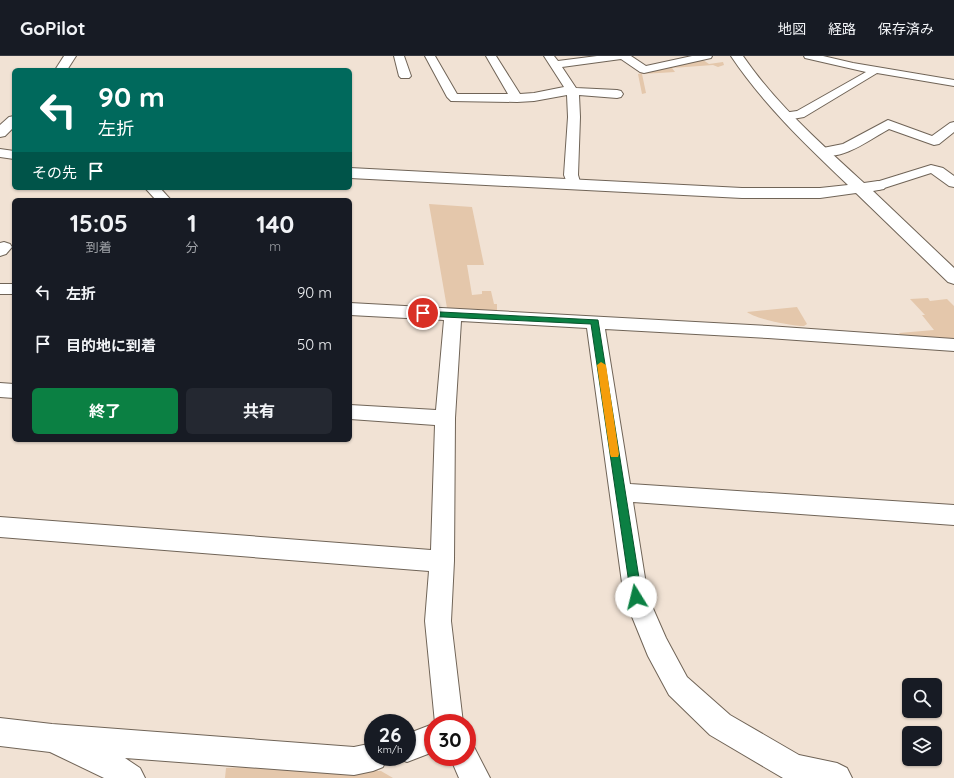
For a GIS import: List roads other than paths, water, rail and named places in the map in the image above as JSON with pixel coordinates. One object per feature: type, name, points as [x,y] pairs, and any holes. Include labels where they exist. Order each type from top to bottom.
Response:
[{"type":"street","points":[[62,68],[70,56]]},
{"type":"street","points":[[399,56],[405,76]]},
{"type":"street","points":[[430,56],[453,97],[455,98],[534,97],[564,91],[617,94]]},
{"type":"street","points":[[491,56],[517,98]]},
{"type":"street","points":[[574,185],[571,175],[574,117],[573,92],[552,60],[620,56]]},
{"type":"street","points":[[624,56],[644,70],[685,58],[707,56]]},
{"type":"street","points":[[736,56],[754,80],[787,116],[954,278]]},
{"type":"street","points":[[809,56],[873,70],[954,83]]},
{"type":"street","points":[[853,66],[861,56]]},
{"type":"street","points":[[787,116],[800,114],[873,70]]},
{"type":"street","points":[[0,133],[12,122]]},
{"type":"street","points":[[823,152],[848,147],[888,124],[934,141],[954,126]]},
{"type":"street","points":[[0,153],[12,155]]},
{"type":"street","points":[[352,173],[777,194],[820,192],[878,186],[931,169],[938,170],[954,183]]},
{"type":"street","points":[[154,190],[162,198]]},
{"type":"street","points":[[0,288],[12,289]]},
{"type":"street","points":[[352,309],[768,332],[954,345]]},
{"type":"street","points":[[448,714],[438,621],[442,561],[445,418],[453,315]]},
{"type":"street","points":[[595,322],[636,597],[657,647],[678,686],[720,725],[794,768],[837,778]]},
{"type":"street","points":[[0,390],[12,391]]},
{"type":"street","points":[[352,412],[445,418]]},
{"type":"street","points":[[620,492],[954,515]]},
{"type":"street","points":[[0,527],[442,561]]},
{"type":"street","points":[[0,732],[52,738],[354,761],[364,759]]},
{"type":"street","points":[[52,738],[112,766],[130,778]]},
{"type":"street","points":[[469,766],[475,778]]}]
